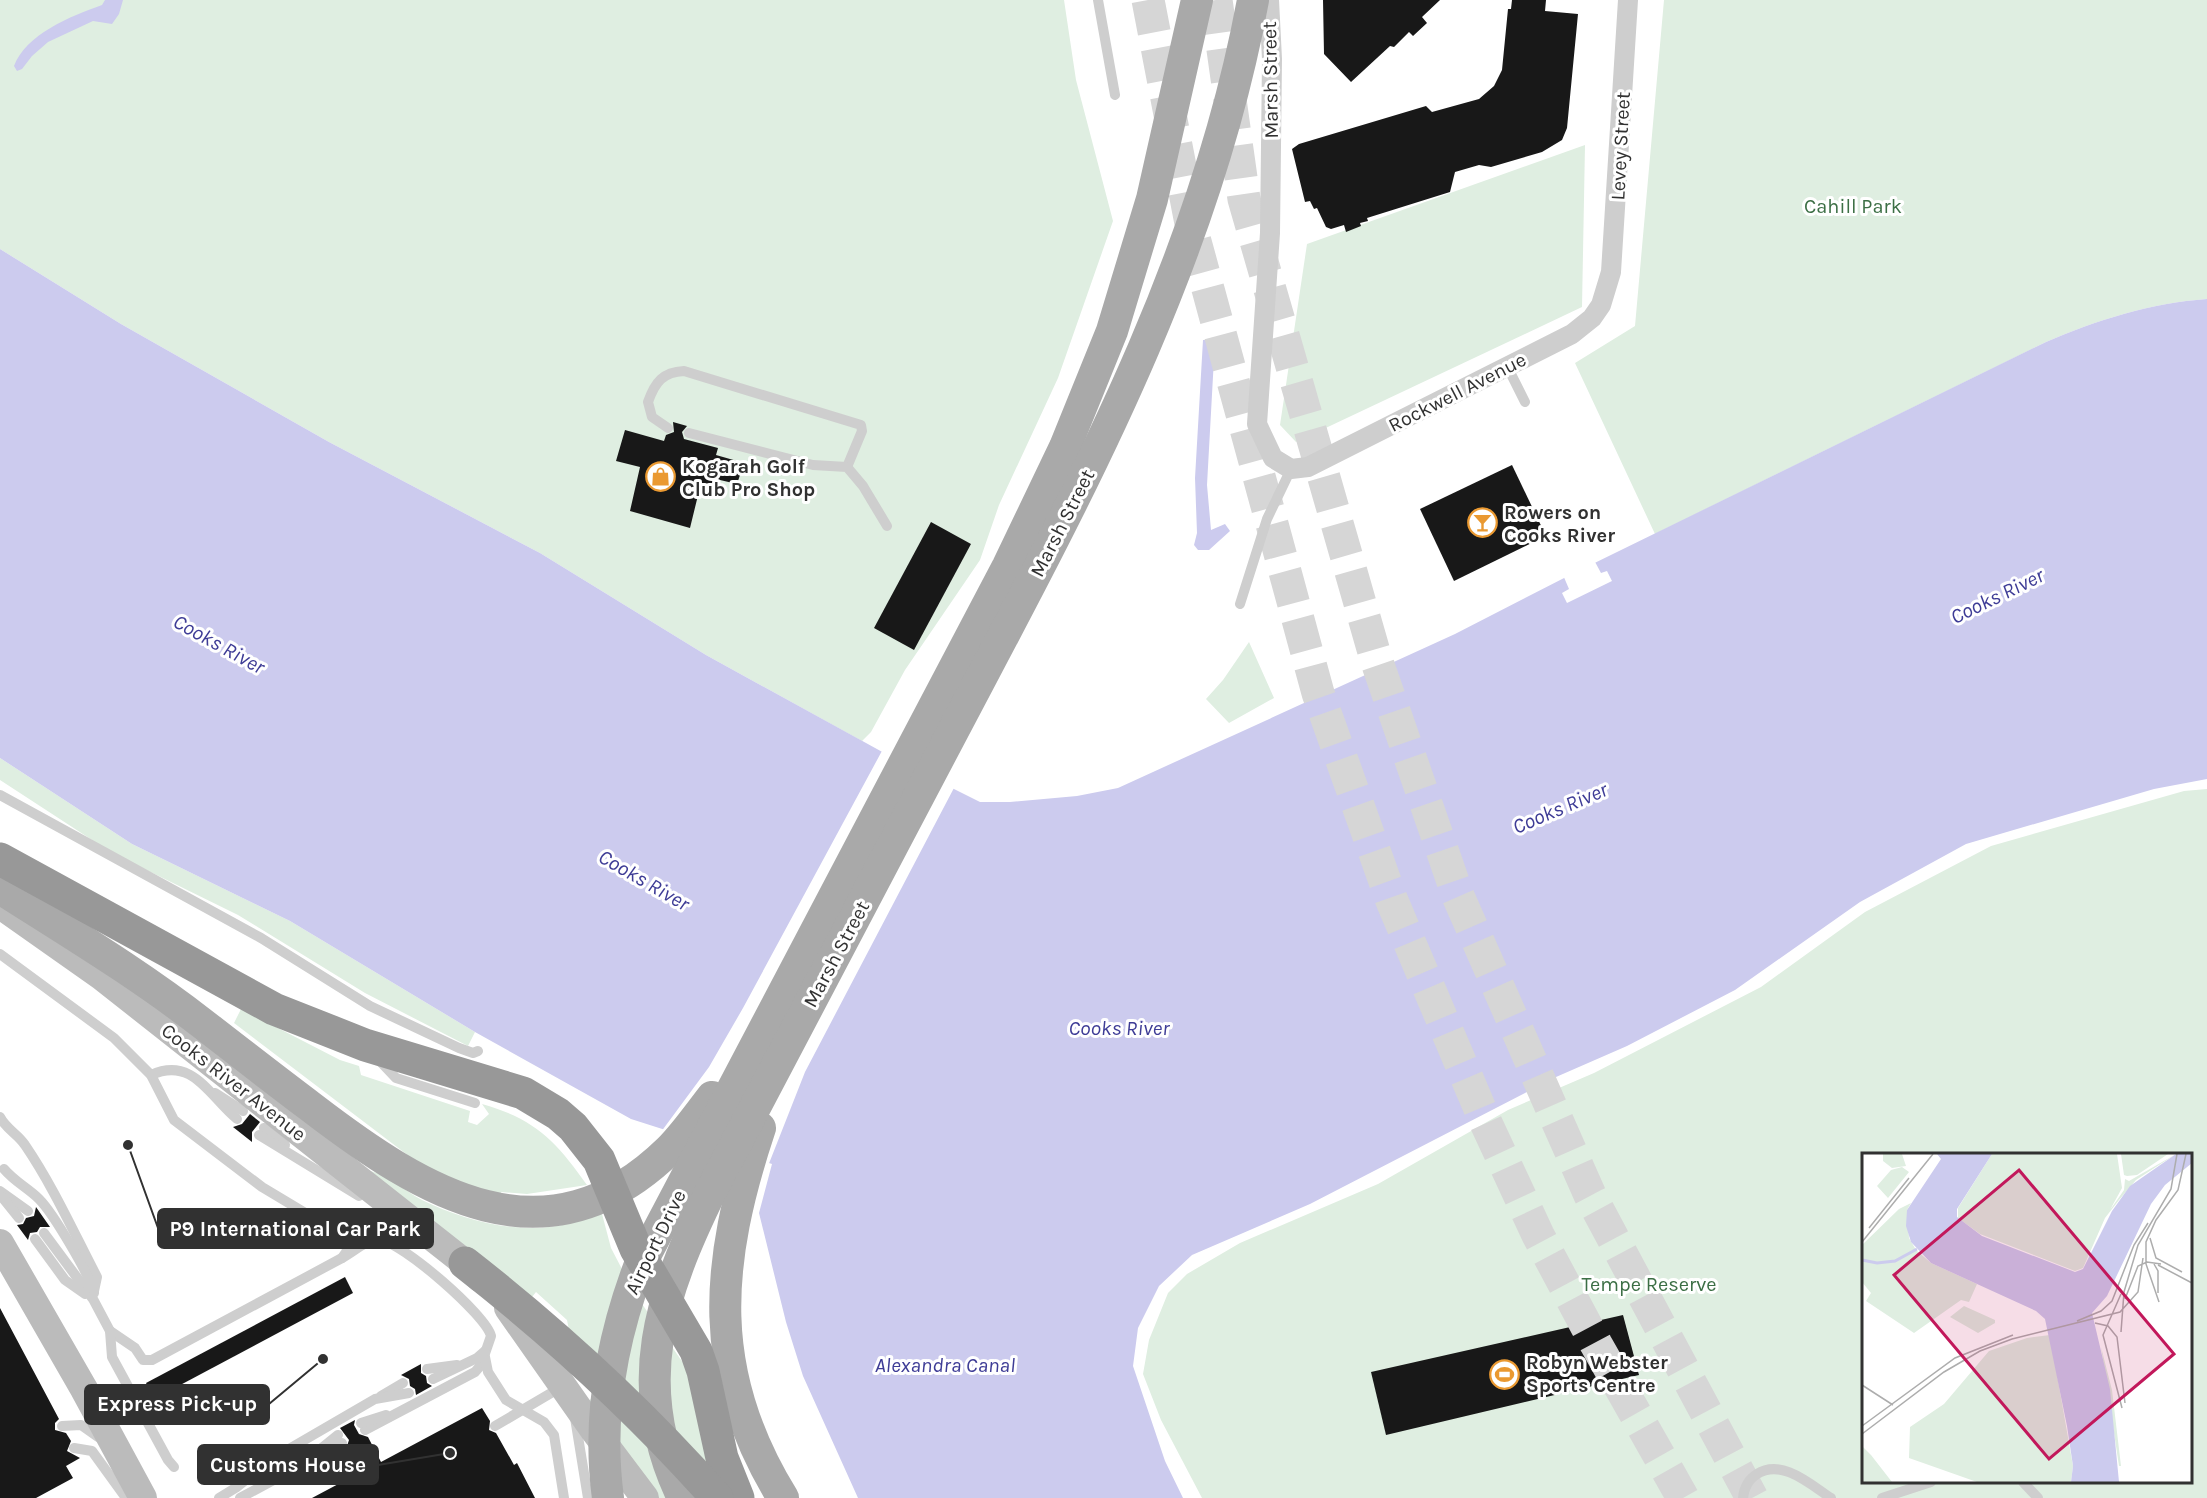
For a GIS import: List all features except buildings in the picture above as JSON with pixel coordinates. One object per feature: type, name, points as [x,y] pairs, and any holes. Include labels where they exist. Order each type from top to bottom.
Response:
[{"type":"highway","points":[[0,858],[274,1009],[365,1045],[523,1093],[558,1114],[587,1143],[609,1179],[636,1250],[696,1351],[703,1371],[722,1458],[738,1498]]},
{"type":"highway","points":[[458,1277],[532,1315],[648,1422],[717,1498]]},
{"type":"main road","name":"Marsh Street","points":[[970,667],[1112,331],[1161,165],[1197,0]]},
{"type":"main road","name":"Marsh Street","points":[[789,1012],[970,667],[1087,476],[1160,313],[1186,246],[1205,184],[1253,0]]},
{"type":"main road","points":[[0,872],[180,990],[225,1028],[284,1087]]},
{"type":"main road","points":[[0,888],[174,1001],[392,1167],[457,1199],[516,1211],[567,1208],[595,1199],[638,1175],[680,1139],[721,1086],[789,1012]]},
{"type":"main road","points":[[783,1498],[749,1434],[740,1406],[729,1355],[725,1289],[734,1219],[770,1100],[789,1012]]},
{"type":"main road","points":[[683,1498],[667,1460],[656,1407],[656,1350],[666,1296],[676,1266],[789,1012]]},
{"type":"main road","name":"Airport Drive","points":[[609,1498],[604,1443],[605,1407],[613,1353],[627,1300],[659,1227],[789,1012]]},
{"type":"street","name":"Marsh Street","points":[[1269,0],[1272,59],[1270,233],[1257,424],[1273,458],[1291,470]]},
{"type":"street","name":"Levey Street","points":[[1606,292],[1611,272],[1616,225],[1628,0]]},
{"type":"street","name":"Rockwell Avenue","points":[[1291,470],[1308,466],[1508,368],[1582,327],[1601,305],[1606,292]]},
{"type":"street","name":"Cooks River Avenue","points":[[0,905],[101,976],[429,1237],[458,1277],[525,1330],[645,1498]]},
{"type":"street","points":[[0,1243],[79,1378],[126,1485],[143,1498]]},
{"type":"lane","points":[[1098,0],[1115,95]]},
{"type":"lane","points":[[1508,368],[1525,402]]},
{"type":"lane","points":[[668,428],[652,417],[648,402],[661,378],[669,372],[684,371],[861,425],[862,431],[847,467]]},
{"type":"lane","points":[[689,434],[813,465],[847,467],[863,486],[887,526]]},
{"type":"lane","points":[[1240,604],[1266,519],[1291,470]]},
{"type":"lane","points":[[0,795],[261,938],[370,1006],[459,1048],[473,1053],[478,1051]]},
{"type":"lane","points":[[0,954],[114,1038],[151,1076],[174,1119],[262,1188],[312,1217],[343,1240],[347,1251],[342,1258]]},
{"type":"lane","points":[[365,1045],[396,1078],[475,1103]]},
{"type":"lane","points":[[151,1076],[170,1069],[183,1071],[240,1115]]},
{"type":"lane","points":[[0,1117],[4,1125],[24,1143],[97,1277],[93,1295]]},
{"type":"lane","points":[[262,1132],[429,1237]]},
{"type":"lane","points":[[4,1168],[14,1180],[44,1205],[110,1331],[112,1357],[174,1467]]},
{"type":"lane","points":[[0,1192],[23,1215]]},
{"type":"lane","points":[[40,1236],[93,1295]]},
{"type":"lane","points":[[110,1331],[135,1348],[143,1360],[152,1360],[371,1241],[387,1242],[423,1266],[458,1277],[487,1325],[491,1336],[481,1365],[467,1377],[399,1412],[363,1426]]},
{"type":"lane","points":[[433,1379],[487,1353]]},
{"type":"lane","points":[[487,1353],[488,1372],[501,1395],[544,1422],[554,1435],[564,1498]]},
{"type":"lane","points":[[428,1369],[465,1364]]},
{"type":"lane","points":[[219,1498],[270,1460],[403,1383]]},
{"type":"lane","points":[[375,1399],[409,1393]]},
{"type":"lane","points":[[495,1426],[523,1410],[568,1393],[588,1498]]},
{"type":"lane","points":[[62,1426],[81,1425],[93,1431],[111,1456],[126,1485]]},
{"type":"lane","points":[[240,1498],[308,1460],[340,1439]]},
{"type":"lane","points":[[74,1448],[92,1451],[126,1485]]},
{"type":"lane","points":[[1743,1498],[1748,1483],[1755,1475],[1774,1468],[1796,1476],[1831,1498]]},
{"type":"lane","points":[[1882,1498],[1928,1483]]},
{"type":"lane","points":[[2024,1483],[2038,1498]]},
{"type":"green space","points":[[0,0],[1064,0],[1076,80],[1113,221],[1058,378],[999,505],[980,560],[905,670],[871,732],[862,741],[706,655],[540,553],[329,442],[121,324],[0,249]]},
{"type":"green space","name":"Cahill Park","points":[[1664,0],[2207,0],[2207,299],[2165,304],[2125,314],[2046,342],[1655,534],[1575,363],[1635,326]]},
{"type":"green space","points":[[1585,145],[1582,307],[1296,442],[1280,425],[1307,244]]},
{"type":"green space","points":[[1249,642],[1274,698],[1229,723],[1206,699],[1223,680]]},
{"type":"green space","points":[[0,758],[132,844],[290,921],[475,1032],[468,1046],[365,993],[238,915],[112,853],[0,780]]},
{"type":"green space","name":"Tempe Reserve","points":[[2207,789],[2207,1498],[1202,1498],[1161,1420],[1143,1374],[1149,1340],[1168,1293],[1187,1274],[1240,1243],[1378,1184],[1508,1110],[1594,1073],[1761,987],[1865,912],[1991,846],[2184,791]]},
{"type":"green space","points":[[241,1009],[340,1060],[359,1066],[361,1075],[470,1111],[468,1122],[477,1125],[489,1114],[482,1104],[516,1117],[554,1144],[587,1185],[527,1194],[501,1192],[500,1200],[422,1166],[234,1023]]},
{"type":"green space","points":[[365,1170],[388,1178],[439,1208],[495,1225],[552,1227],[575,1222],[601,1210],[611,1248],[635,1294],[686,1367],[711,1463],[701,1467],[571,1340],[567,1320],[536,1292],[528,1302]]},
{"type":"green space","points":[[599,1393],[703,1498],[654,1498],[583,1405]]},
{"type":"water","points":[[105,0],[123,0],[119,14],[112,24],[93,21],[48,42],[32,56],[22,69],[17,71],[14,66],[20,55],[39,36],[64,21],[102,5]]},
{"type":"water","name":"Cooks River","points":[[0,249],[121,324],[329,442],[540,553],[706,655],[906,765],[980,802],[1010,802],[1077,796],[1118,788],[1455,634],[1568,576],[2046,342],[2125,314],[2165,304],[2207,299],[2207,779],[2154,789],[1966,844],[1860,902],[1735,990],[1627,1046],[1556,1077],[1310,1204],[1192,1255],[1159,1286],[1138,1328],[1133,1366],[1165,1461],[1183,1498],[858,1498],[803,1376],[786,1322],[759,1213],[772,1164],[631,1119],[475,1032],[290,921],[132,844],[0,758]]},
{"type":"water","points":[[1203,340],[1215,340],[1207,485],[1211,530],[1225,524],[1230,531],[1209,550],[1198,550],[1194,545],[1197,533],[1195,478]]},
{"type":"pier","points":[[1594,560],[1601,573],[1607,571],[1612,581],[1567,603],[1562,593],[1569,589],[1563,575]]},
{"type":"pier","points":[[883,749],[955,786],[805,1072],[768,1166],[661,1132],[709,1067]]},
{"type":"tunnel","points":[[1148,0],[1193,234],[1318,693],[1392,901],[1486,1123],[1538,1235],[1596,1344],[1683,1498]]},
{"type":"tunnel","points":[[1216,0],[1244,199],[1376,659],[1458,896],[1590,1195],[1752,1498]]},
{"type":"place","name":"Kogarah Golf Club Pro Shop","points":[[661,477]]},
{"type":"place","name":"Rowers on Cooks River","points":[[1483,523]]},
{"type":"place","name":"P9 International Car Park","points":[[128,1145]]},
{"type":"place","name":"Express Pick-up","points":[[323,1359]]},
{"type":"place","name":"Robyn Webster Sports Centre","points":[[1505,1374]]},
{"type":"place","name":"Customs House","points":[[450,1453]]},
{"type":"water label","name":"Alexandra Canal","points":[[945,1365]]}]
